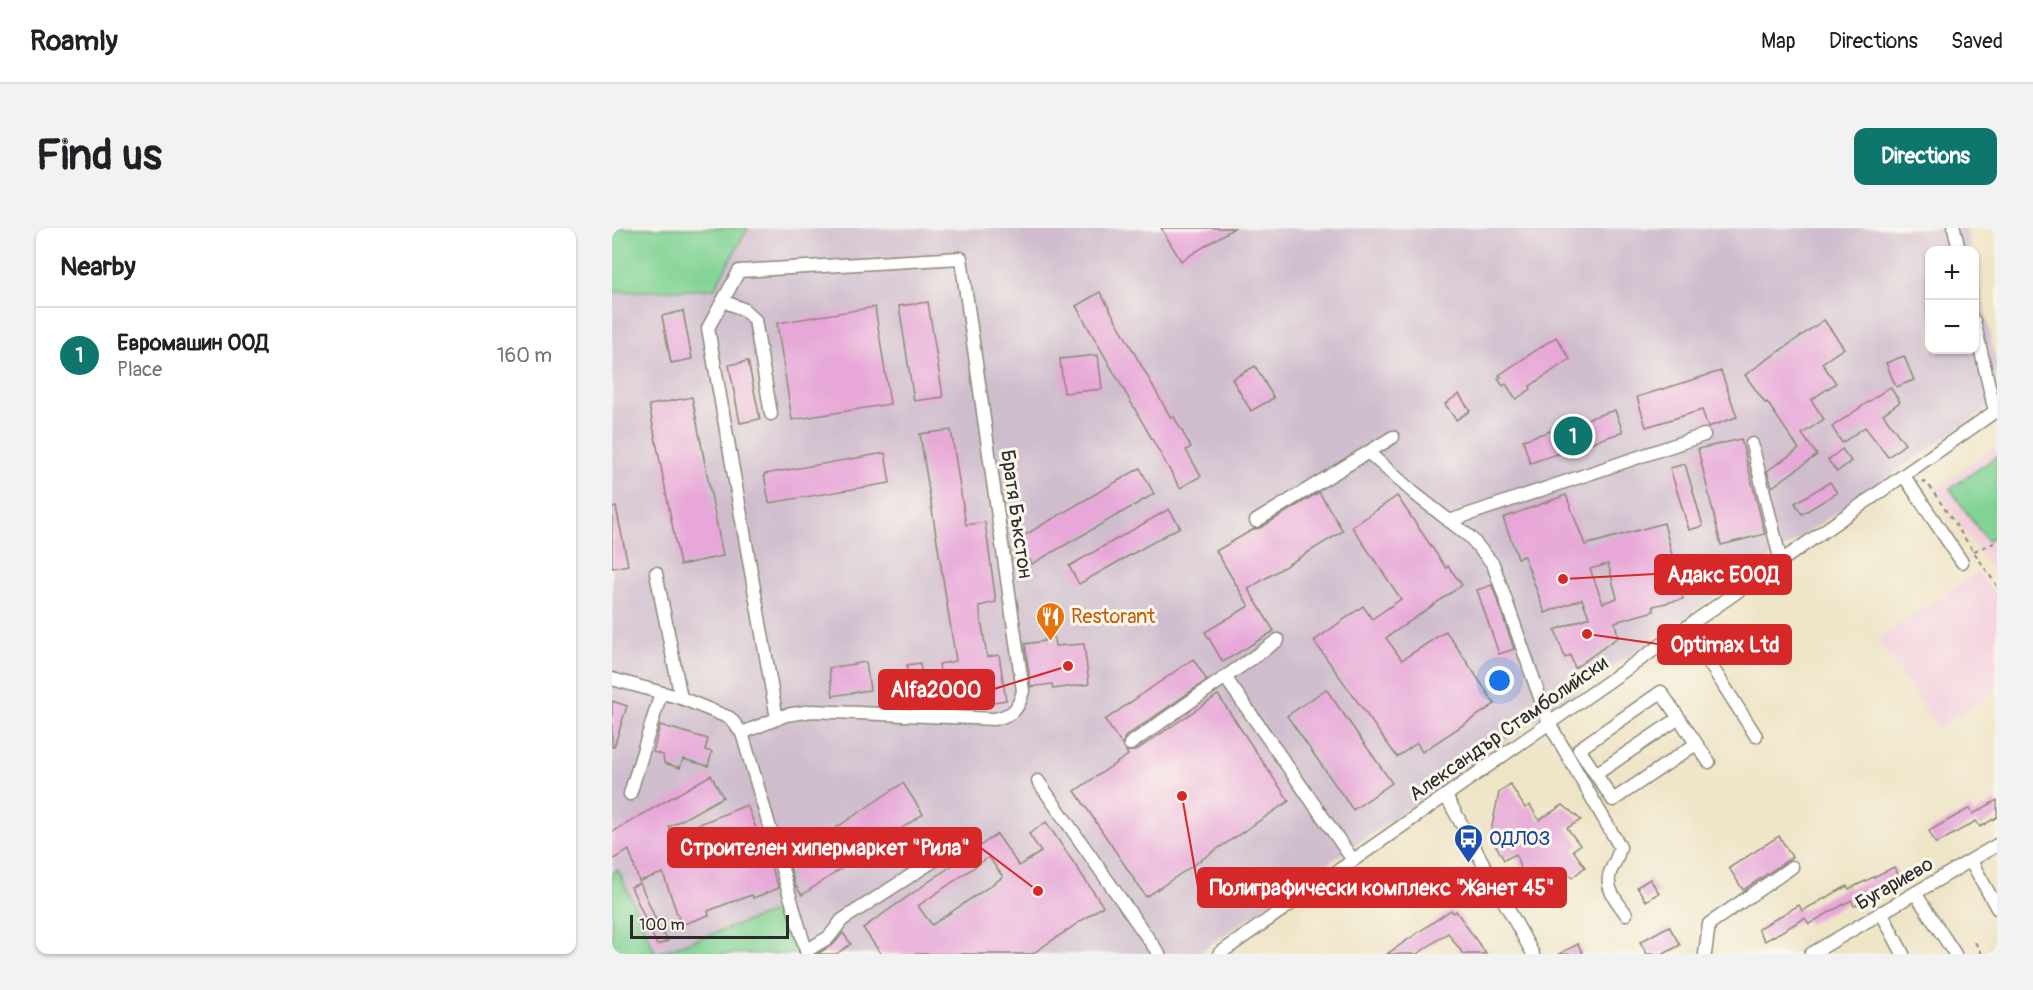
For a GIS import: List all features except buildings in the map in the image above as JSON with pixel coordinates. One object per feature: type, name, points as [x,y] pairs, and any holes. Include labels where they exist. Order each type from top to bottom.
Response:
[{"type":"street","points":[[1953,228],[1958,246]]},
{"type":"street","name":"Братя Бъкстон","points":[[723,301],[739,271],[961,258],[1023,691],[1020,704],[1011,715],[995,719],[812,711],[786,715],[742,733]]},
{"type":"street","points":[[771,414],[755,320],[743,309],[723,301],[708,328],[777,719]]},
{"type":"street","points":[[1979,341],[1996,411]]},
{"type":"street","name":"Александър Стамболийски","points":[[1219,954],[1996,411]]},
{"type":"street","points":[[1449,521],[1704,435]]},
{"type":"street","points":[[1256,521],[1393,437]]},
{"type":"street","points":[[1752,444],[1781,562]]},
{"type":"street","points":[[1369,453],[1415,495],[1470,537],[1492,564],[1549,723],[1620,847],[1618,859],[1608,880],[1610,890],[1626,914]]},
{"type":"street","points":[[1904,476],[1962,562]]},
{"type":"street","points":[[656,573],[681,698]]},
{"type":"street","points":[[1687,628],[1756,736]]},
{"type":"street","points":[[1130,744],[1278,640]]},
{"type":"street","points":[[1225,677],[1353,860]]},
{"type":"street","points":[[612,680],[681,698],[730,718],[742,733],[806,953],[829,937],[842,920],[963,842]]},
{"type":"street","points":[[1696,744],[1613,800],[1580,750],[1661,692],[1709,762]]},
{"type":"street","points":[[630,794],[662,693]]},
{"type":"street","points":[[1596,774],[1679,718]]},
{"type":"street","points":[[1573,766],[1585,758]]},
{"type":"street","points":[[1038,781],[1159,954]]},
{"type":"street","points":[[1446,796],[1533,954]]},
{"type":"street","name":"Бугариево","points":[[1811,954],[1997,845]]},
{"type":"street","points":[[1971,861],[1997,908]]},
{"type":"street","points":[[1705,954],[1709,924],[1792,867]]},
{"type":"street","points":[[1915,893],[1955,954]]},
{"type":"street","points":[[1881,912],[1903,954]]},
{"type":"path","points":[[1912,487],[1923,481],[1928,484],[1997,586]]},
{"type":"path","points":[[1974,551],[1997,542]]},
{"type":"path","points":[[1975,942],[1982,954]]},
{"type":"shaded area","points":[[748,228],[1966,228],[1970,246],[1925,246],[1925,354],[1979,354],[1979,283],[1997,366],[1997,402],[1197,954],[798,954],[782,909],[656,954],[618,870],[612,874],[612,292],[714,289]]},
{"type":"shaded area","points":[[1997,445],[1997,578],[1936,489]]},
{"type":"shaded area","points":[[1979,571],[1997,598],[1997,689],[1939,729],[1878,640]]},
{"type":"green space","points":[[612,228],[748,228],[714,289],[612,292]]},
{"type":"green space","points":[[1997,456],[1997,534],[1987,541],[1950,489]]},
{"type":"green space","points":[[618,870],[656,954],[612,954],[612,874]]},
{"type":"green space","points":[[782,909],[798,954],[656,954]]},
{"type":"place","name":"Евромашин ООД","points":[[1573,436]]},
{"type":"place","name":"Адакс ЕООД","points":[[1563,579]]},
{"type":"place","name":"Optimax Ltd","points":[[1587,634]]},
{"type":"place","name":"Restorant","points":[[1050,642]]},
{"type":"place","name":"Alfa2000","points":[[1068,666]]},
{"type":"place","name":"Полиграфически комплекс \"Жанет 45\"","points":[[1182,796]]},
{"type":"place","name":"ОДЛОЗ","points":[[1468,864]]},
{"type":"place","name":"Строителен хипермаркет \"Рила\"","points":[[1038,891]]}]
